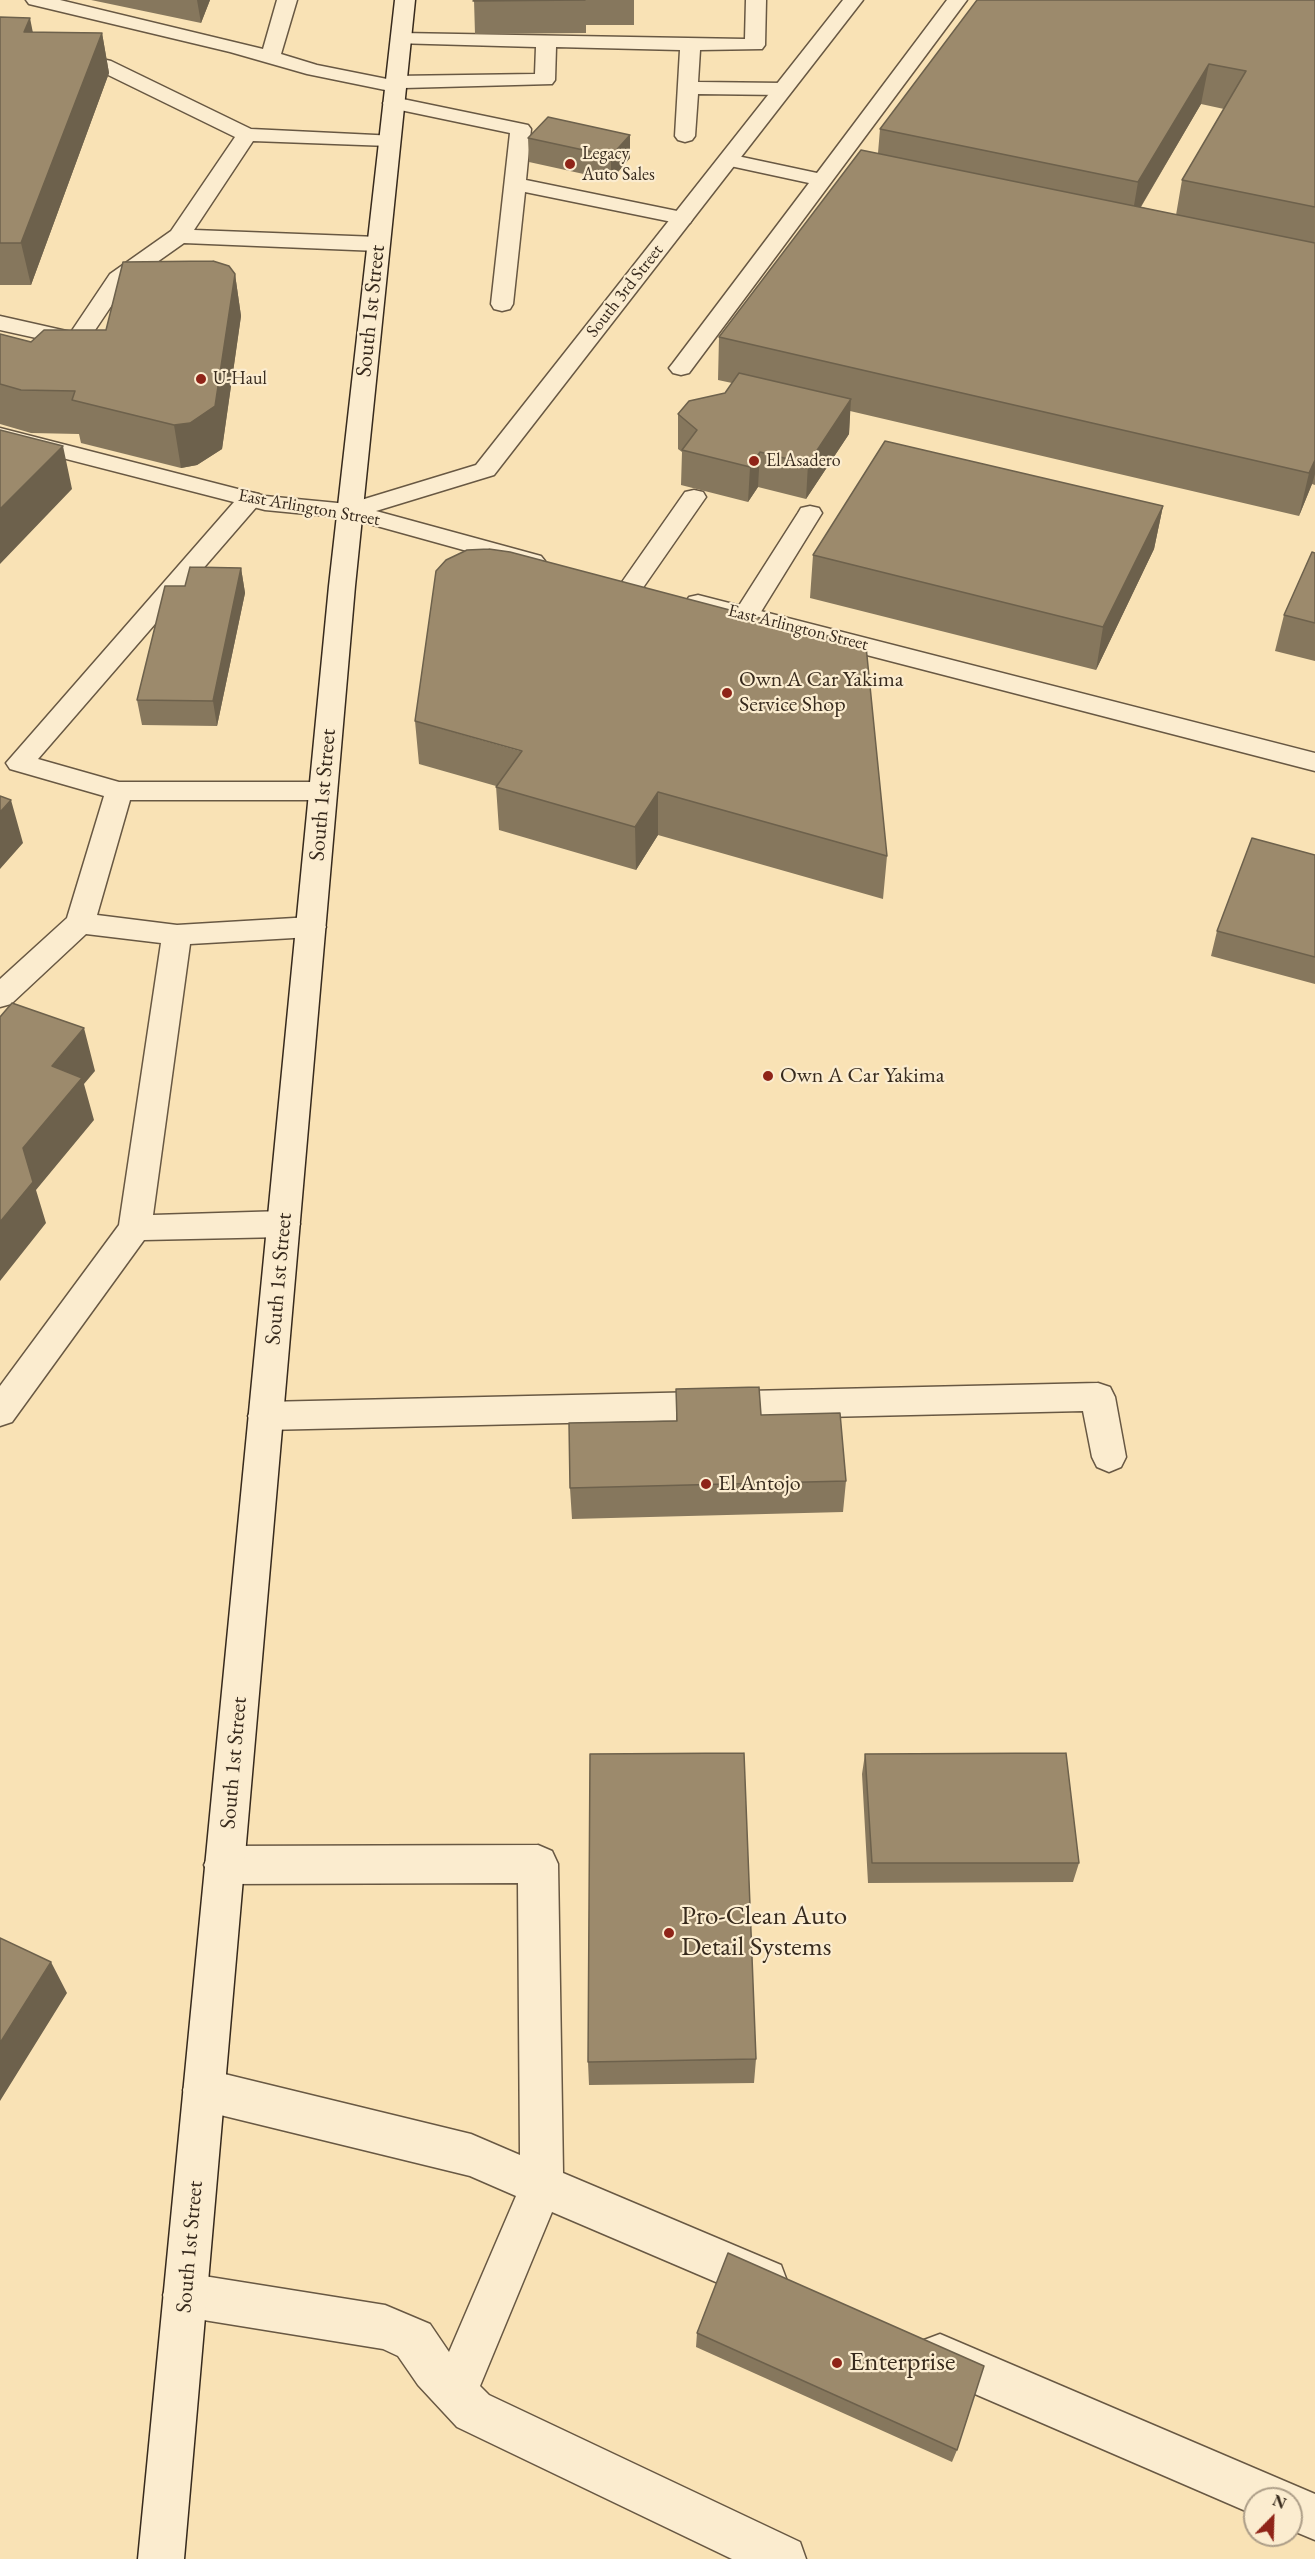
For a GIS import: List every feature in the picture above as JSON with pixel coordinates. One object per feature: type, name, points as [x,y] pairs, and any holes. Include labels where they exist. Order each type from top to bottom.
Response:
[{"type":"main road","points":[[36,0],[395,90],[521,129],[502,304]]},
{"type":"main road","points":[[270,57],[287,0]]},
{"type":"main road","name":"South 1st Street","points":[[161,2559],[349,512],[405,0]]},
{"type":"main road","points":[[401,39],[755,45],[756,0]]},
{"type":"main road","name":"South 3rd Street","points":[[349,512],[485,470],[853,0]]},
{"type":"main road","points":[[681,368],[957,0]]},
{"type":"main road","points":[[0,42],[105,65],[247,135],[389,140]]},
{"type":"main road","points":[[395,90],[545,81],[546,42]]},
{"type":"main road","points":[[685,136],[690,44]]},
{"type":"main road","points":[[688,88],[783,89]]},
{"type":"main road","points":[[0,323],[77,340],[118,279],[179,236],[247,135]]},
{"type":"main road","points":[[728,160],[822,180]]},
{"type":"main road","points":[[515,184],[682,218]]},
{"type":"main road","points":[[179,236],[378,244]]},
{"type":"main road","name":"East Arlington Street","points":[[0,435],[265,503],[349,512],[552,566]]},
{"type":"main road","name":"East Arlington Street","points":[[694,496],[643,590],[1315,762]]},
{"type":"main road","points":[[250,499],[20,763],[119,791],[323,791]]},
{"type":"main road","points":[[746,615],[810,513]]},
{"type":"main road","points":[[0,996],[80,923],[119,791]]},
{"type":"main road","points":[[80,923],[177,935],[311,927]]},
{"type":"main road","points":[[0,1412],[135,1228],[177,935]]},
{"type":"main road","points":[[135,1228],[284,1224]]},
{"type":"main road","points":[[266,1416],[1098,1398],[1109,1457]]},
{"type":"main road","points":[[224,1865],[538,1864],[542,2185],[454,2392]]},
{"type":"main road","points":[[204,2090],[471,2156],[804,2298]]},
{"type":"main road","points":[[185,2295],[385,2327],[414,2340],[434,2369],[473,2410],[783,2559]]},
{"type":"main road","points":[[902,2340],[1244,2487]]},
{"type":"building","points":[[474,0],[585,0],[473,1]]},
{"type":"building","points":[[977,0],[1315,0],[1315,207],[1182,180],[1246,71],[1209,64],[1138,182],[880,129]]},
{"type":"building","points":[[0,17],[30,18],[24,32],[102,33],[21,243],[0,243]]},
{"type":"building","points":[[548,117],[630,135],[611,156],[528,138]]},
{"type":"building","points":[[861,150],[1315,243],[1315,460],[1309,473],[719,337]]},
{"type":"building","points":[[213,261],[229,266],[235,274],[215,406],[190,423],[174,425],[72,400],[75,391],[21,390],[0,384],[0,334],[31,342],[44,330],[106,330],[123,262]]},
{"type":"building","points":[[739,373],[851,399],[808,464],[760,452],[750,467],[682,450],[697,430],[678,414],[689,401],[725,393]]},
{"type":"building","points":[[0,430],[63,446],[0,509]]},
{"type":"building","points":[[885,441],[1163,506],[1103,627],[813,555]]},
{"type":"building","points":[[489,549],[510,552],[866,646],[887,856],[658,792],[635,827],[496,787],[522,751],[415,721],[436,571],[446,560],[467,550]]},
{"type":"building","points":[[1312,552],[1315,553],[1315,623],[1284,615]]},
{"type":"building","points":[[190,567],[241,568],[213,701],[137,700],[165,586],[185,586]]},
{"type":"building","points":[[0,796],[11,800],[0,812]]},
{"type":"building","points":[[1252,838],[1315,855],[1315,957],[1217,931]]},
{"type":"building","points":[[12,1003],[84,1028],[52,1066],[82,1078],[23,1148],[33,1182],[0,1222],[0,1017]]},
{"type":"building","points":[[759,1387],[761,1415],[840,1413],[846,1481],[570,1488],[569,1423],[677,1421],[676,1389]]},
{"type":"building","name":"Pro-Clean Auto Detail Systems","points":[[744,1753],[756,2059],[588,2062],[590,1754]]},
{"type":"building","points":[[1066,1753],[1079,1863],[872,1863],[865,1754]]},
{"type":"building","points":[[0,1938],[51,1962],[0,2043]]},
{"type":"building","name":"Enterprise","points":[[728,2253],[984,2366],[957,2450],[697,2333]]},
{"type":"place","name":"Legacy Auto Sales","points":[[570,164]]},
{"type":"place","name":"U-Haul","points":[[201,379]]},
{"type":"place","name":"El Asadero","points":[[754,461]]},
{"type":"place","name":"Own A Car Yakima Service Shop","points":[[727,693]]},
{"type":"place","name":"Own A Car Yakima","points":[[768,1076]]},
{"type":"place","name":"El Antojo","points":[[706,1484]]},
{"type":"place","name":"Pro-Clean Auto Detail Systems","points":[[669,1933]]},
{"type":"place","name":"Enterprise","points":[[837,2363]]}]
